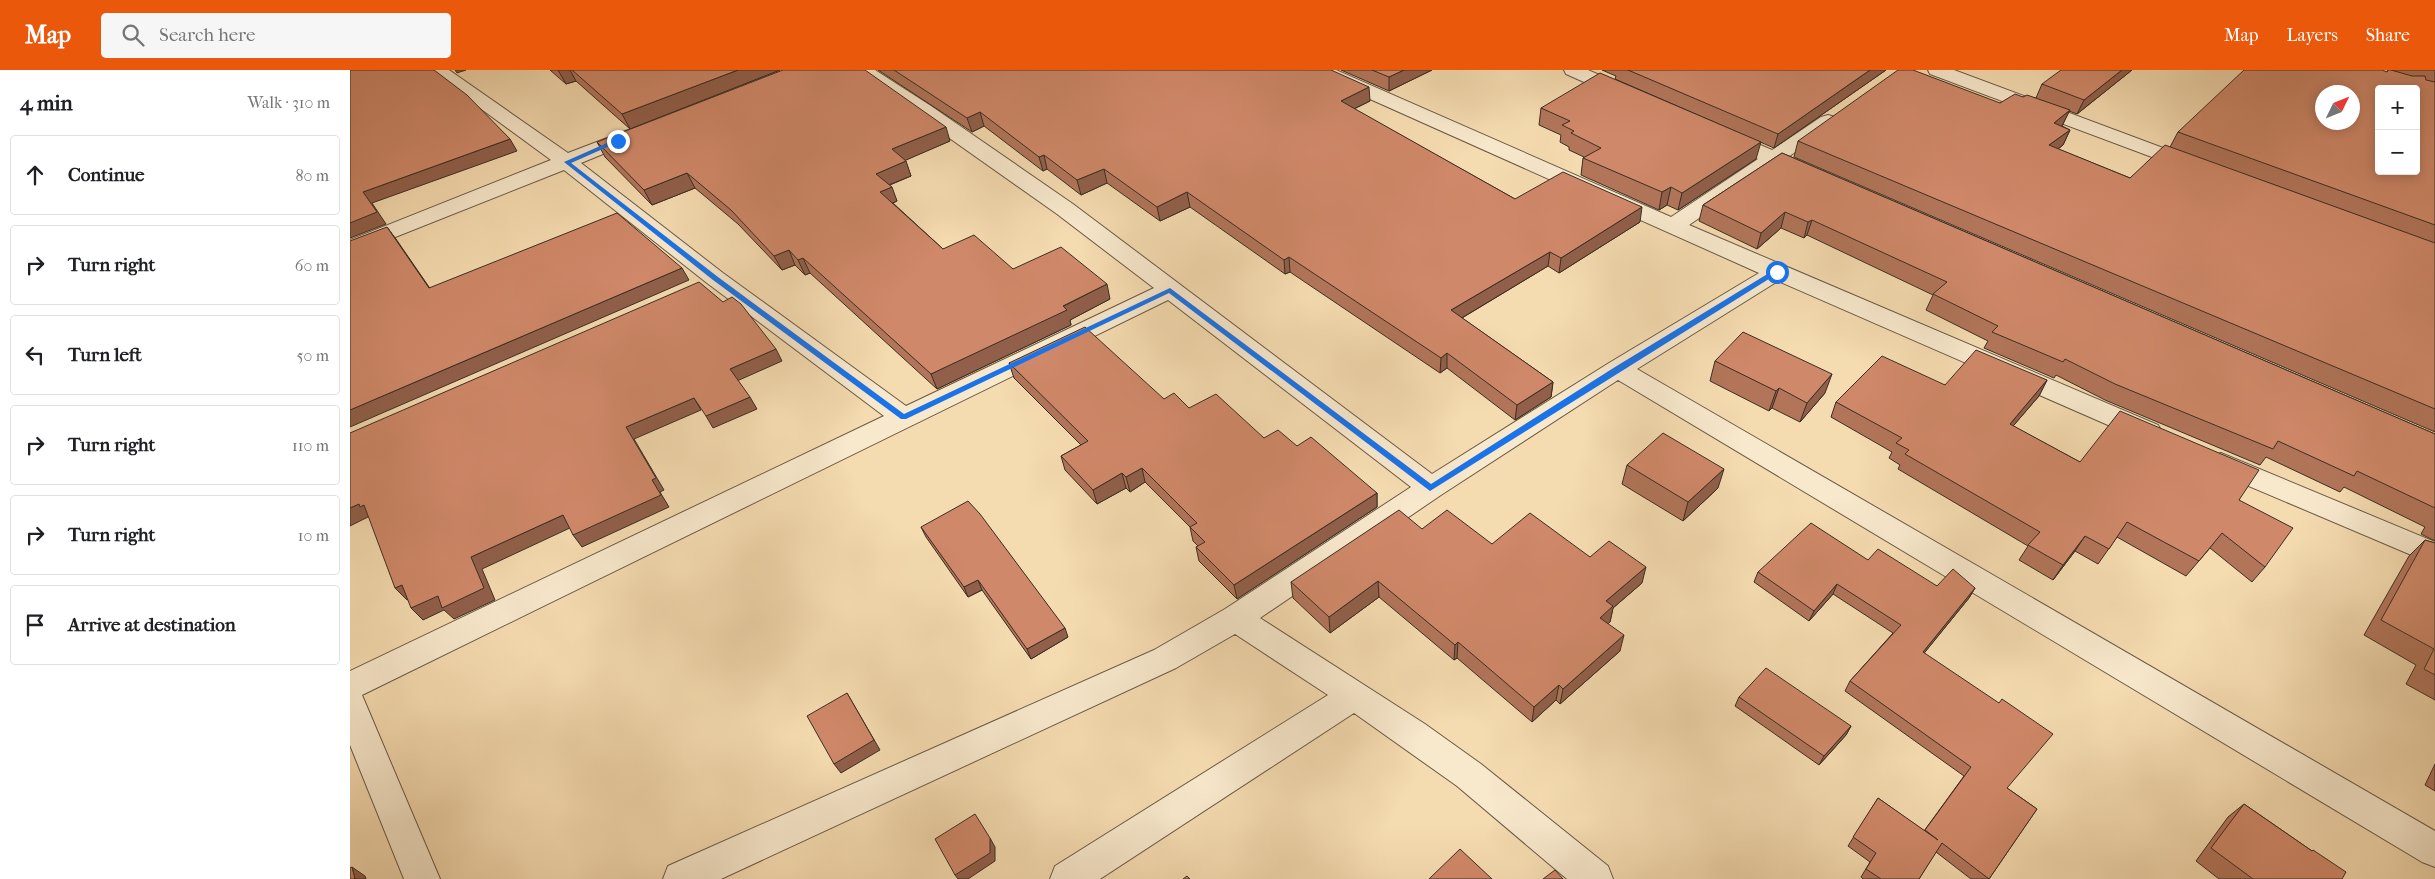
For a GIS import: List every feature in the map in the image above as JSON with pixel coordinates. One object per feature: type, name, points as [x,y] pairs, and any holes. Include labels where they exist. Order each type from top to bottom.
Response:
[{"type":"street","points":[[437,70],[567,162],[715,278],[903,417]]},
{"type":"street","points":[[862,70],[924,110],[1058,204],[1430,488]]},
{"type":"street","points":[[1321,70],[1777,272],[2170,441]]},
{"type":"street","points":[[1573,70],[1643,101]]},
{"type":"street","points":[[1937,70],[2214,173]]},
{"type":"street","points":[[1674,225],[1846,109]]},
{"type":"street","points":[[350,248],[655,126]]},
{"type":"street","points":[[1704,128],[1829,182]]},
{"type":"street","points":[[681,879],[1165,659],[1236,618],[1430,488],[1618,368],[1777,272]]},
{"type":"street","points":[[688,290],[715,278]]},
{"type":"street","points":[[350,686],[903,417],[1170,290]]},
{"type":"street","points":[[1618,368],[2435,850]]},
{"type":"street","points":[[2197,452],[2435,554]]},
{"type":"street","points":[[1236,618],[1355,695],[1469,776],[1595,879]]},
{"type":"street","points":[[1068,879],[1355,695]]},
{"type":"street","points":[[350,704],[422,879]]},
{"type":"building","points":[[350,70],[434,70],[467,95],[510,139],[363,192],[377,212],[350,223]]},
{"type":"building","points":[[572,70],[738,70],[622,114]]},
{"type":"building","points":[[783,70],[865,70],[946,127],[892,149],[906,161],[876,174],[892,187],[880,192],[943,249],[974,235],[1013,269],[1061,247],[1107,284],[1063,306],[1067,310],[931,374],[803,258],[798,260],[789,250],[774,256],[731,210],[687,173],[644,190],[597,142]]},
{"type":"building","points":[[894,70],[1331,70],[1369,87],[1341,101],[1515,199],[1563,172],[1642,207],[1561,258],[1550,252],[1451,310],[1553,382],[1517,405],[1447,353],[1441,358],[1289,257],[1284,260],[1187,192],[1157,207],[1104,169],[1077,180],[1044,155],[1039,157],[980,112],[967,118]]},
{"type":"building","points":[[1372,70],[1404,70],[1389,77]]},
{"type":"building","points":[[1628,70],[1870,70],[1778,134]]},
{"type":"building","points":[[1898,70],[1913,70],[2000,103],[2015,94],[2023,97],[2027,95],[2070,110],[2054,123],[2070,130],[2049,145],[2130,178],[2165,145],[2435,243],[2435,409],[1798,141]]},
{"type":"building","points":[[2061,70],[2122,70],[2084,100],[2042,84]]},
{"type":"building","points":[[2244,70],[2382,70],[2387,72],[2391,70],[2412,76],[2425,76],[2426,80],[2435,82],[2435,225],[2178,132]]},
{"type":"building","points":[[1600,73],[1761,142],[1682,193],[1671,187],[1662,192],[1583,158],[1601,148],[1571,133],[1574,131],[1562,125],[1570,121],[1541,108]]},
{"type":"building","points":[[1782,153],[2435,434],[2435,508],[2357,471],[2354,476],[2278,441],[2273,449],[2115,384],[2065,359],[2063,362],[1992,332],[1998,326],[1933,294],[1947,282],[1812,220],[1808,222],[1785,212],[1761,233],[1703,205]]},
{"type":"building","points":[[617,213],[682,268],[350,410],[350,241],[387,227],[429,288]]},
{"type":"building","points":[[699,282],[723,302],[732,297],[741,304],[776,349],[730,369],[750,397],[706,416],[694,398],[626,427],[656,478],[652,480],[661,495],[573,535],[563,515],[471,557],[484,588],[442,608],[438,596],[411,608],[402,585],[395,588],[364,505],[360,507],[359,504],[350,508],[350,433]]},
{"type":"building","points":[[1085,327],[1164,399],[1174,393],[1189,408],[1216,394],[1264,438],[1278,430],[1297,446],[1311,437],[1377,493],[1234,585],[1196,547],[1205,542],[1190,527],[1197,523],[1142,468],[1126,477],[1122,473],[1093,490],[1061,456],[1088,441],[1009,363]]},
{"type":"building","points":[[1743,332],[1832,374],[1807,403],[1779,388],[1776,391],[1715,361]]},
{"type":"building","points":[[1976,350],[2047,380],[2010,424],[2080,462],[2120,411],[2259,470],[2239,500],[2293,528],[2265,567],[2222,533],[2199,561],[2127,522],[2109,549],[2085,536],[2063,565],[2028,545],[2040,532],[1905,454],[1909,450],[1896,443],[1902,438],[1836,402],[1882,356],[1945,385]]},
{"type":"building","points":[[1663,433],[1724,469],[1688,502],[1627,465]]},
{"type":"building","points":[[968,501],[980,514],[1065,628],[1027,649],[978,580],[964,587],[921,527]]},
{"type":"building","points":[[1399,510],[1422,529],[1447,510],[1492,544],[1530,513],[1590,557],[1609,541],[1646,567],[1606,601],[1613,606],[1600,618],[1624,635],[1563,689],[1559,685],[1534,707],[1458,642],[1455,645],[1378,581],[1329,617],[1291,582]]},
{"type":"building","points":[[1811,523],[1868,560],[1878,549],[1937,586],[1953,569],[1975,588],[1923,652],[1999,703],[2002,699],[2053,734],[2007,788],[2037,809],[1989,879],[1942,843],[1919,879],[1881,879],[1866,869],[1876,853],[1853,837],[1878,798],[1938,840],[1925,830],[1971,767],[1850,681],[1901,625],[1837,584],[1814,611],[1758,572]]},
{"type":"building","points":[[2425,540],[2435,543],[2435,675],[2424,669],[2434,649],[2381,620]]},
{"type":"building","points":[[1766,668],[1851,726],[1824,756],[1739,697]]},
{"type":"building","points":[[847,693],[874,740],[834,764],[807,716]]},
{"type":"building","points":[[2244,804],[2346,872],[2342,879],[2253,879],[2211,848]]},
{"type":"building","points":[[975,814],[990,838],[990,853],[955,875],[935,839]]},
{"type":"building","points":[[1460,849],[1492,879],[1429,879]]},
{"type":"building","points":[[352,867],[355,879],[350,879],[350,868]]},
{"type":"building","points":[[1555,870],[1563,879],[1543,879]]},
{"type":"route","points":[[618,141],[567,162],[715,278],[903,417],[1170,290],[1430,488],[1618,368],[1777,272]]}]
